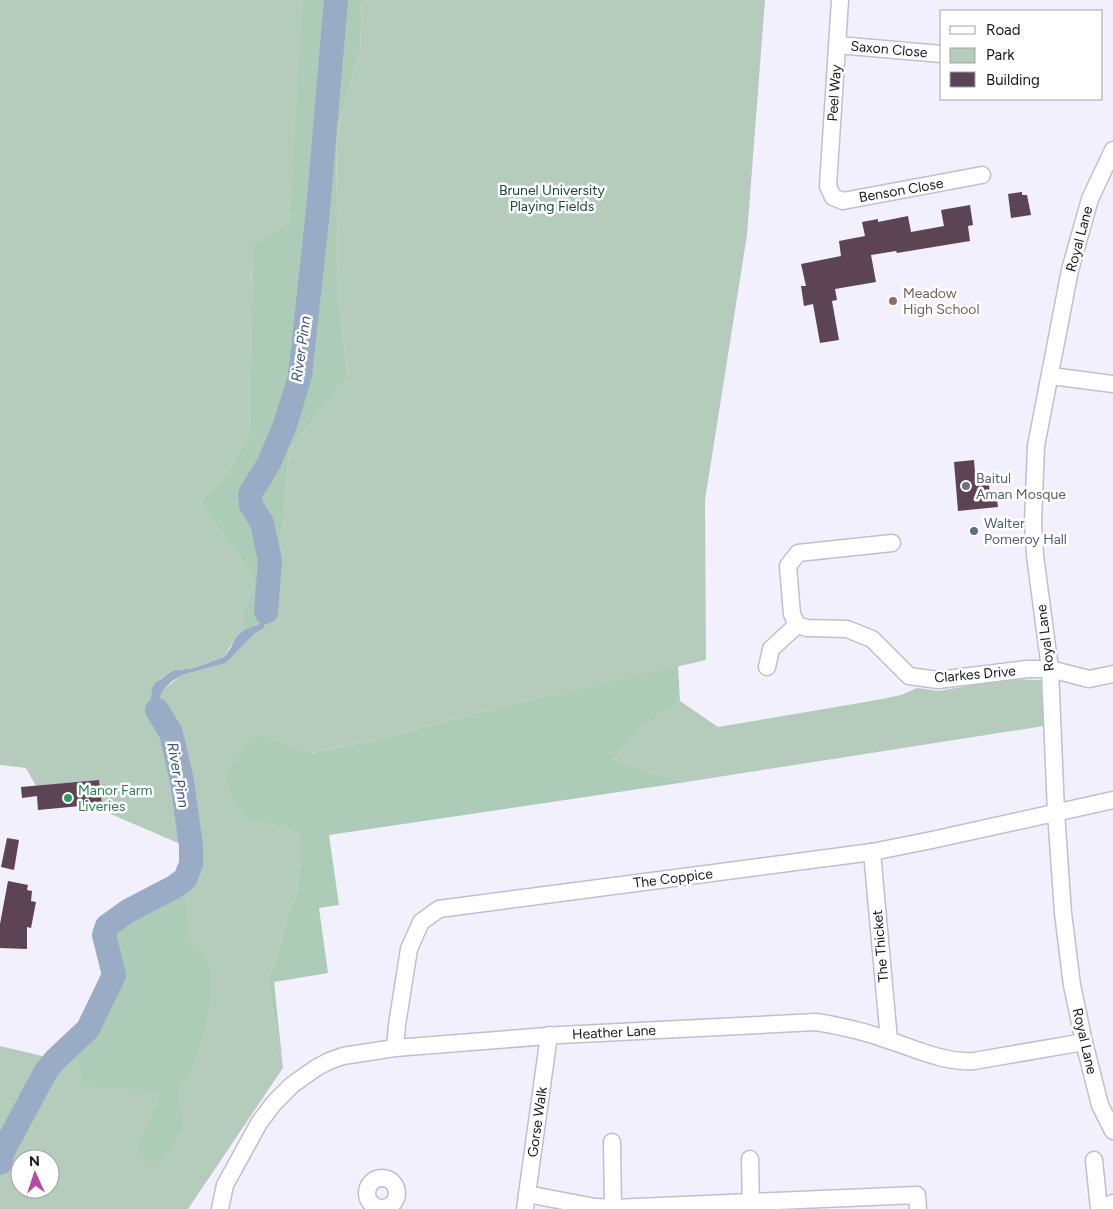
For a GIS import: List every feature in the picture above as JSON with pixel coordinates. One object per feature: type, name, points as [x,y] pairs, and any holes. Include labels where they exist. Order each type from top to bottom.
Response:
[{"type":"street","name":"Peel Way","points":[[828,186],[840,0]]},
{"type":"street","name":"Saxon Close","points":[[837,45],[940,54]]},
{"type":"street","name":"Royal Lane","points":[[1113,150],[1090,199],[1070,270],[1036,446],[1033,522],[1035,555],[1050,669],[1056,812],[1063,913],[1072,985],[1100,1105],[1113,1131]]},
{"type":"street","name":"Benson Close","points":[[828,186],[833,197],[844,200],[982,175]]},
{"type":"street","points":[[1051,376],[1113,384]]},
{"type":"street","points":[[767,667],[771,649],[797,626],[792,614],[788,566],[798,553],[892,543]]},
{"type":"street","name":"Clarkes Drive","points":[[797,626],[847,630],[872,639],[909,676],[938,680],[1028,669],[1050,669],[1089,679],[1113,674]]},
{"type":"street","name":"The Coppice","points":[[395,1048],[409,948],[421,922],[439,909],[872,852],[1113,800]]},
{"type":"street","name":"The Thicket","points":[[872,852],[889,1040]]},
{"type":"street","name":"Heather Lane","points":[[220,1209],[225,1185],[259,1123],[274,1103],[292,1085],[329,1061],[343,1056],[395,1048],[549,1035],[816,1022],[844,1026],[935,1056],[967,1061],[1084,1042]]},
{"type":"street","name":"Gorse Walk","points":[[526,1201],[549,1035]]},
{"type":"street","points":[[612,1142],[613,1208]]},
{"type":"street","points":[[750,1159],[751,1206]]},
{"type":"street","points":[[1094,1160],[1100,1209],[1113,1203]]},
{"type":"street","points":[[526,1201],[613,1208],[751,1206],[917,1196],[918,1209]]},
{"type":"green space","name":"Brunel University Playing Fields","points":[[0,0],[304,0],[288,223],[252,247],[249,436],[227,472],[200,503],[251,574],[254,587],[241,612],[244,630],[236,637],[224,657],[194,668],[179,670],[160,679],[152,689],[151,705],[164,731],[161,711],[158,706],[164,689],[182,675],[226,663],[254,634],[263,629],[272,596],[268,580],[283,530],[289,450],[348,378],[338,290],[336,132],[360,52],[362,0],[765,0],[747,235],[705,500],[706,660],[473,714],[379,739],[311,753],[254,733],[251,822],[277,825],[300,834],[300,863],[296,895],[286,918],[279,950],[267,979],[283,1068],[188,1209],[0,1209],[0,1046],[55,1059],[85,1025],[110,975],[99,938],[103,923],[181,876],[187,861],[185,846],[99,809],[102,804],[99,780],[36,786],[26,768],[0,765]]},
{"type":"green space","points":[[303,0],[362,0],[360,52],[336,132],[338,290],[348,378],[289,450],[283,530],[264,598],[265,609],[259,624],[244,630],[241,612],[254,587],[251,574],[200,503],[227,472],[249,436],[252,246],[288,223]]},
{"type":"green space","points":[[678,666],[680,701],[639,731],[614,759],[686,782],[329,835],[339,905],[319,908],[328,973],[274,982],[283,1068],[267,979],[279,950],[286,918],[296,895],[300,863],[300,834],[277,825],[251,822],[234,800],[225,774],[255,733],[312,753],[379,739],[473,714]]},
{"type":"green space","points":[[1006,679],[1041,680],[1044,726],[686,782],[614,759],[639,731],[680,701],[718,727],[877,700],[901,695],[917,688],[939,691]]},
{"type":"green space","points":[[181,876],[187,910],[188,938],[201,952],[210,969],[210,1005],[195,1059],[178,1092],[178,1101],[184,1122],[182,1130],[161,1161],[148,1163],[136,1157],[141,1138],[161,1093],[120,1088],[95,1088],[82,1081],[77,1053],[78,1032],[85,1025],[110,975],[99,938],[103,923]]},
{"type":"water","points":[[268,580],[273,606],[263,629],[254,634],[226,663],[182,675],[164,689],[158,706],[174,728],[171,742],[150,705],[152,689],[155,683],[173,671],[194,668],[224,657],[236,637],[244,630],[259,624],[265,609],[264,598]]},
{"type":"building","points":[[1022,192],[1022,195],[1027,195],[1031,215],[1011,218],[1008,194]]},
{"type":"building","points":[[970,205],[973,225],[968,226],[970,241],[897,253],[896,251],[871,255],[876,282],[835,289],[837,300],[832,301],[839,340],[820,343],[813,304],[804,306],[801,286],[806,286],[801,264],[841,256],[839,241],[865,236],[862,222],[878,219],[878,222],[908,216],[911,232],[944,226],[941,210]]},
{"type":"building","name":"Baitul Aman Mosque","points":[[974,460],[976,486],[989,485],[990,494],[997,500],[998,507],[958,511],[954,462]]},
{"type":"building","name":"Manor Farm Liveries","points":[[99,780],[102,804],[38,810],[37,796],[22,798],[21,787]]},
{"type":"building","points":[[7,838],[19,840],[14,870],[1,867]]},
{"type":"building","points":[[8,881],[28,885],[27,890],[32,891],[31,901],[36,902],[31,928],[27,927],[27,949],[0,948],[0,924]]},
{"type":"waterway","name":"River Pinn","points":[[266,612],[270,560],[262,523],[251,505],[250,494],[269,463],[285,425],[300,376],[318,210],[336,0]]},
{"type":"waterway","name":"River Pinn","points":[[0,1163],[3,1151],[46,1071],[88,1029],[114,975],[104,935],[107,926],[128,911],[174,887],[185,879],[191,864],[191,846],[182,781],[171,733],[157,710]]},
{"type":"place","name":"Meadow High School","points":[[893,301]]},
{"type":"place","name":"Baitul Aman Mosque","points":[[966,486]]},
{"type":"place","name":"Walter Pomeroy Hall","points":[[974,531]]},
{"type":"place","name":"Manor Farm Liveries","points":[[68,798]]}]
